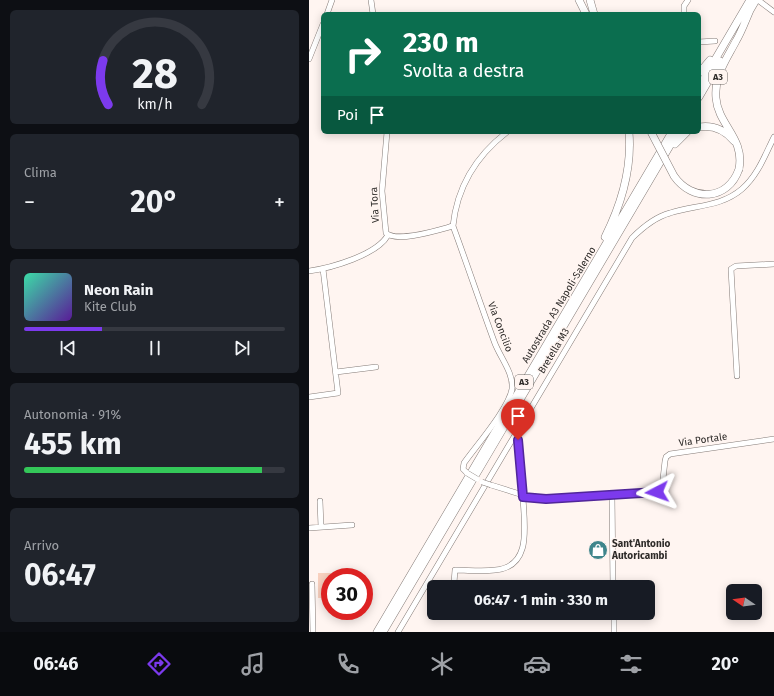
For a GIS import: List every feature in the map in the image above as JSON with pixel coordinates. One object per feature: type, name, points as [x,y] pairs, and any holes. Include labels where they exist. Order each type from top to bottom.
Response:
[{"type":"highway","points":[[579,0],[585,12]]},
{"type":"highway","points":[[590,0],[593,12]]},
{"type":"highway","name":"A3","points":[[701,71],[709,62],[729,29],[750,4],[757,0]]},
{"type":"highway","name":"A3","points":[[701,84],[750,4]]},
{"type":"highway","name":"A3","points":[[701,93],[750,4]]},
{"type":"highway","name":"A3","points":[[652,134],[674,176],[689,191],[702,194],[722,190],[733,181],[739,169],[740,154],[737,141],[718,107],[716,87],[721,67],[750,4]]},
{"type":"highway","points":[[701,127],[710,126],[721,130],[730,137],[738,148]]},
{"type":"highway","name":"A3","points":[[569,306],[609,229],[621,198],[628,166],[629,134]]},
{"type":"highway","name":"Autostrada A3 Napoli-Salerno","points":[[377,632],[671,134]]},
{"type":"highway","name":"Autostrada A3 Napoli-Salerno","points":[[383,632],[677,134]]},
{"type":"highway","name":"A3","points":[[642,194],[676,144],[685,134]]},
{"type":"street","points":[[328,12],[332,0]]},
{"type":"street","points":[[371,0],[373,12]]},
{"type":"street","points":[[684,12],[684,6],[688,0]]},
{"type":"street","points":[[757,0],[774,12]]},
{"type":"street","points":[[309,59],[321,29]]},
{"type":"street","points":[[701,42],[715,41]]},
{"type":"street","name":"Via Tora","points":[[387,134],[382,191],[385,228],[388,235],[400,237],[453,226]]},
{"type":"street","points":[[453,226],[459,196],[466,179],[484,153],[505,134]]},
{"type":"street","name":"Bretella M3","points":[[399,632],[632,238],[645,225],[661,216],[679,210],[720,202],[735,194],[753,176],[774,137]]},
{"type":"street","name":"Via Concilio","points":[[453,226],[495,343],[508,370],[512,385],[510,394],[500,413],[464,463],[463,469],[479,480],[523,496]]},
{"type":"street","points":[[309,271],[323,269],[370,251],[383,242],[388,235]]},
{"type":"street","points":[[737,376],[731,269],[736,266],[774,264]]},
{"type":"street","points":[[309,397],[338,393],[323,269]]},
{"type":"street","points":[[336,372],[376,367]]},
{"type":"street","name":"Via Portale","points":[[523,496],[546,499],[661,490],[666,457],[670,454],[774,439]]},
{"type":"street","points":[[454,580],[455,570],[501,569],[511,565],[519,557],[524,546],[523,496],[518,440]]},
{"type":"street","points":[[612,495],[613,580]]},
{"type":"street","points":[[320,501],[321,527]]},
{"type":"street","points":[[309,528],[353,525]]},
{"type":"street","points":[[312,584],[313,632]]},
{"type":"street","points":[[614,620],[614,632]]},
{"type":"shaded area","points":[[318,573],[321,573],[321,598],[318,598]]},
{"type":"place","name":"Sant'Antonio Autoricambi","points":[[598,550]]},
{"type":"route","points":[[518,440],[519,466],[523,497],[546,499],[657,492]]}]
